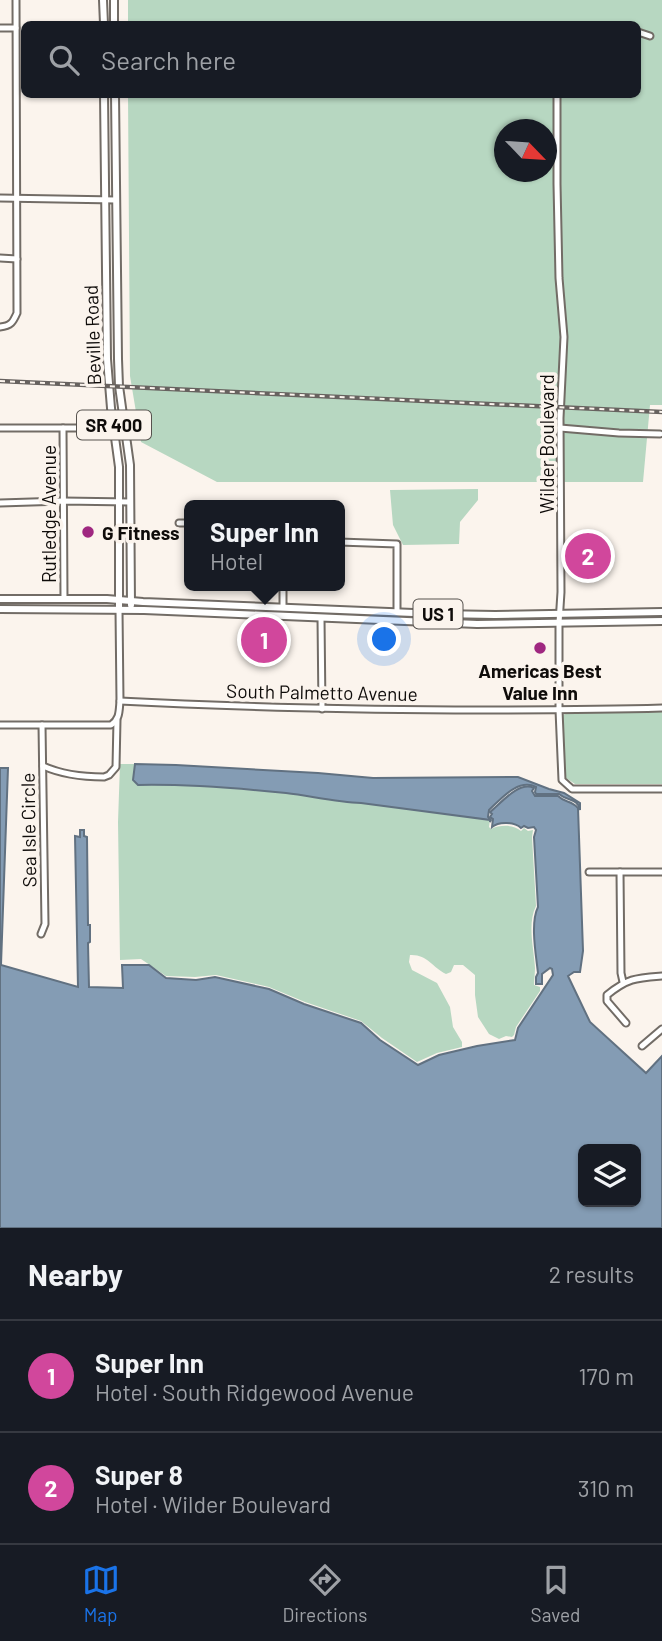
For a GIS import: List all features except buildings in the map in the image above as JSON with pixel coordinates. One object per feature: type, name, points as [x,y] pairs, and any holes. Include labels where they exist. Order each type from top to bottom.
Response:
[{"type":"main road","points":[[103,0],[104,21]]},
{"type":"main road","points":[[114,0],[114,21]]},
{"type":"main road","name":"Beville Road","points":[[104,98],[107,359],[119,466],[119,610]]},
{"type":"main road","name":"Beville Road","points":[[115,98],[118,359],[130,465],[130,610]]},
{"type":"main road","name":"US 1","points":[[0,599],[119,600],[459,614],[662,612]]},
{"type":"main road","points":[[257,615],[261,611],[280,607]]},
{"type":"main road","name":"US 1","points":[[0,609],[130,610],[464,624],[662,621]]},
{"type":"main road","points":[[378,621],[392,617],[397,612]]},
{"type":"street","points":[[0,327],[12,323],[17,313],[16,0]]},
{"type":"street","points":[[0,28],[16,28]]},
{"type":"street","points":[[641,33],[650,36]]},
{"type":"street","name":"Wilder Boulevard","points":[[558,98],[559,278],[564,337],[560,428],[559,614],[562,780],[572,789],[662,789]]},
{"type":"street","points":[[0,198],[116,200]]},
{"type":"street","points":[[0,258],[17,259]]},
{"type":"street","points":[[107,359],[118,359]]},
{"type":"street","points":[[0,428],[125,428]]},
{"type":"street","name":"Rutledge Avenue","points":[[63,428],[64,599]]},
{"type":"street","points":[[560,428],[660,434]]},
{"type":"street","points":[[0,503],[130,502]]},
{"type":"street","points":[[179,523],[184,523]]},
{"type":"street","points":[[345,542],[397,544],[397,612]]},
{"type":"street","points":[[280,607],[283,591]]},
{"type":"street","name":"Beville Road","points":[[119,610],[120,701]]},
{"type":"street","points":[[321,618],[322,709]]},
{"type":"street","points":[[43,766],[74,776],[108,775],[116,767],[120,701]]},
{"type":"street","name":"South Palmetto Avenue","points":[[120,701],[322,709],[662,708]]},
{"type":"street","points":[[0,725],[111,725],[117,720]]},
{"type":"street","name":"Sea Isle Circle","points":[[41,934],[45,923],[42,725]]},
{"type":"street","points":[[589,872],[662,873]]},
{"type":"street","points":[[620,872],[623,982]]},
{"type":"street","points":[[626,1023],[606,997],[623,982],[635,978],[662,976]]},
{"type":"street","points":[[642,1046],[662,1029]]},
{"type":"green space","points":[[128,0],[662,0],[662,405],[650,405],[643,482],[217,482],[141,442],[130,376],[128,98],[641,98],[641,21],[128,21]]},
{"type":"green space","points":[[478,489],[478,500],[460,522],[459,544],[403,545],[393,525],[390,490]]},
{"type":"green space","points":[[574,712],[662,712],[662,784],[575,784],[566,778],[562,715]]},
{"type":"green space","points":[[120,764],[135,764],[133,780],[139,785],[286,793],[490,820],[491,829],[506,826],[521,831],[524,828],[533,830],[536,906],[532,921],[534,985],[540,987],[540,991],[516,1027],[514,1035],[499,1039],[489,1034],[478,1017],[475,975],[463,965],[454,965],[451,972],[446,974],[416,955],[410,955],[412,970],[437,983],[450,1007],[453,1027],[462,1042],[462,1047],[437,1053],[417,1062],[361,1021],[269,987],[216,975],[166,976],[141,959],[120,960]]},
{"type":"water","points":[[135,764],[373,778],[518,777],[564,793],[580,803],[580,810],[575,802],[559,794],[536,794],[536,787],[523,785],[510,791],[489,810],[490,822],[286,793],[138,785],[133,780]]},
{"type":"water","points":[[0,768],[8,768],[1,965],[78,987],[75,836],[80,837],[80,830],[84,830],[84,836],[87,837],[90,925],[89,987],[123,988],[122,965],[149,965],[166,978],[196,980],[215,977],[269,989],[361,1023],[380,1040],[418,1065],[439,1055],[515,1040],[518,1028],[553,975],[550,968],[542,974],[542,984],[536,984],[536,830],[534,827],[521,828],[507,823],[492,827],[490,812],[522,787],[534,788],[532,791],[535,796],[558,796],[573,804],[578,808],[583,951],[580,972],[568,976],[590,1022],[646,1073],[662,1056],[662,1228],[0,1228]]},
{"type":"railway","points":[[0,381],[662,412]]},
{"type":"place","name":"G Fitness","points":[[88,532]]},
{"type":"place","name":"Super 8","points":[[588,556]]},
{"type":"place","name":"Super Inn","points":[[264,640]]},
{"type":"place","name":"Americas Best Value Inn","points":[[540,648]]}]
